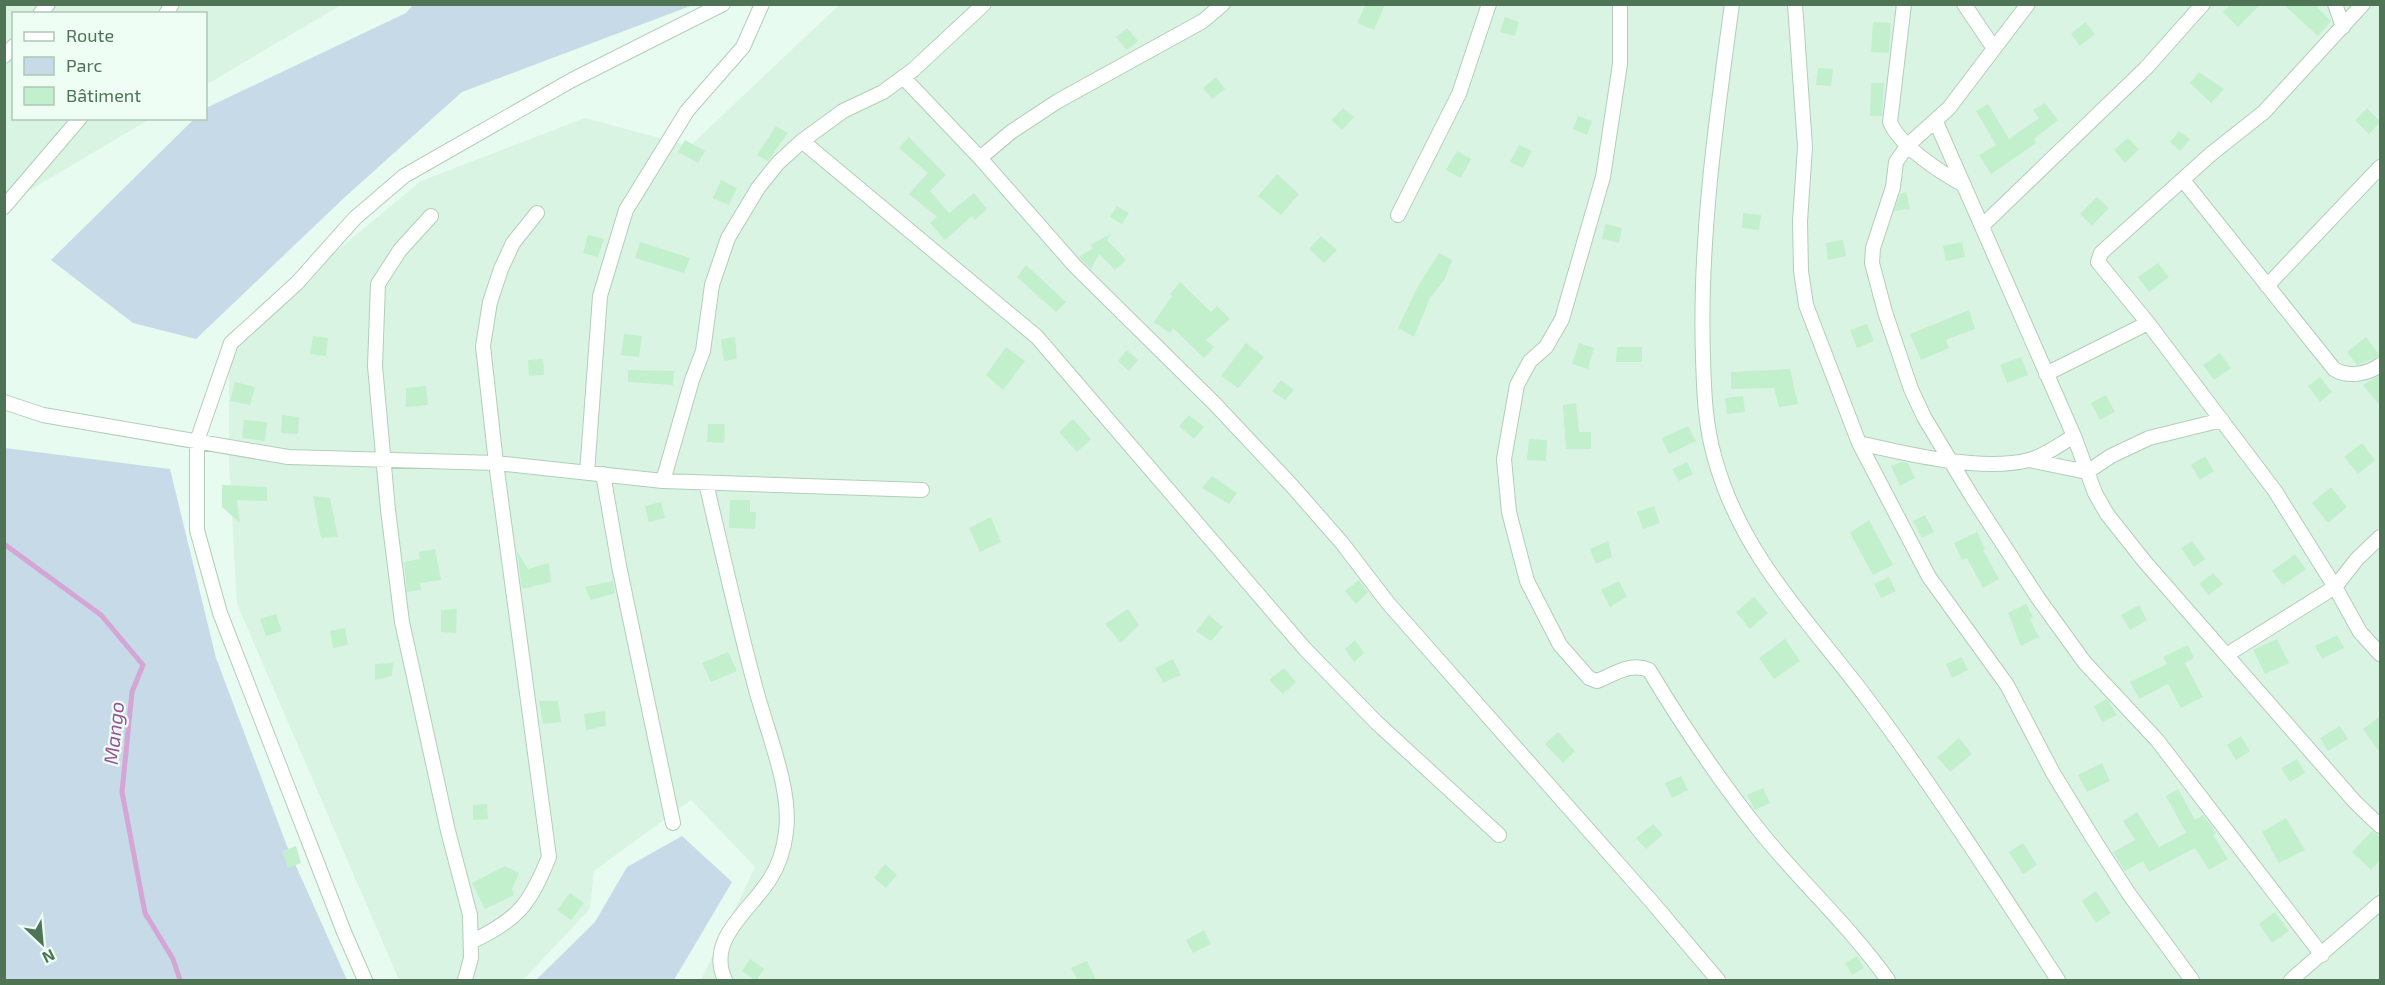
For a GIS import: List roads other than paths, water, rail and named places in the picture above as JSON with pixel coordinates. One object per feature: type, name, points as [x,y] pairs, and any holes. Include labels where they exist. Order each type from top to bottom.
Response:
[{"type":"street","points":[[365,981],[220,613],[197,530],[197,441],[231,343],[297,283],[356,218],[404,176],[572,80],[723,4]]},
{"type":"street","points":[[587,473],[600,296],[626,210],[687,111],[743,47],[762,4]]},
{"type":"street","points":[[663,481],[692,380],[703,351],[712,285],[728,238],[758,188],[778,163],[802,141],[843,111],[883,92],[934,54],[984,4]]},
{"type":"street","points":[[980,158],[1011,132],[1058,101],[1203,21],[1223,4]]},
{"type":"street","points":[[1398,215],[1459,94],[1489,4]]},
{"type":"street","points":[[1620,4],[1620,64],[1603,177],[1562,319],[1546,347],[1530,361],[1517,385],[1504,459],[1509,512],[1527,581],[1560,645],[1589,678],[1597,681],[1624,669],[1639,666],[1649,670],[1692,742],[1764,836],[1863,946],[1888,981]]},
{"type":"street","points":[[1732,4],[1708,214],[1702,323],[1705,415],[1715,460],[1729,500],[1769,575],[1869,701],[1975,852],[2058,981]]},
{"type":"street","points":[[1795,4],[1805,147],[1800,221],[1801,272],[1806,305],[1859,443],[1929,577],[2007,685],[2053,773],[2094,840],[2129,894],[2192,981]]},
{"type":"street","points":[[1904,4],[1889,116],[1892,127],[1908,145],[1947,176],[1964,184]]},
{"type":"street","points":[[1964,4],[1993,47]]},
{"type":"street","points":[[2028,4],[1936,122],[1908,145],[1896,162],[1893,187],[1874,239],[1872,263],[1911,389],[1948,459],[2038,598],[2085,663],[2157,740],[2322,955]]},
{"type":"street","points":[[1982,226],[2146,68],[2203,4]]},
{"type":"street","points":[[2335,4],[2343,27]]},
{"type":"street","points":[[2363,4],[2264,112],[2182,180],[2098,258],[2100,267],[2148,323],[2275,491],[2336,587],[2360,632],[2380,654]]},
{"type":"street","points":[[903,77],[980,158],[1075,266],[1215,404],[1293,487],[1342,543],[1388,603],[1652,902],[1718,981]]},
{"type":"street","points":[[4,207],[78,120]]},
{"type":"street","points":[[1936,122],[2074,435],[2095,493],[2126,539],[2355,802],[2380,826]]},
{"type":"street","points":[[802,141],[1037,337],[1305,649],[1376,722],[1499,835]]},
{"type":"street","points":[[2267,286],[2380,167]]},
{"type":"street","points":[[2182,180],[2338,371],[2362,373],[2380,365]]},
{"type":"street","points":[[471,942],[495,930],[522,911],[536,888],[549,857],[496,463],[483,346],[490,302],[513,243],[537,213]]},
{"type":"street","points":[[431,216],[400,250],[378,284],[375,366],[383,460],[402,622],[448,831],[470,915],[471,958],[465,981]]},
{"type":"street","points":[[2046,374],[2148,323]]},
{"type":"street","points":[[4,402],[43,415],[288,457],[496,463],[663,481],[921,490]]},
{"type":"street","points":[[1859,443],[1904,454],[2001,462],[2029,460],[2087,472],[2111,456],[2149,438],[2222,420]]},
{"type":"street","points":[[2029,460],[2074,435]]},
{"type":"street","points":[[603,474],[619,566],[673,823]]},
{"type":"street","points":[[706,483],[754,685],[781,775],[786,803],[786,829],[782,853],[770,879],[732,927],[720,951],[719,968],[725,981]]},
{"type":"street","points":[[2228,654],[2336,587],[2357,558],[2380,537]]},
{"type":"street","points":[[2290,981],[2380,903]]},
{"type":"waterway","name":"Mango","points":[[4,544],[101,615],[143,665],[132,692],[122,792],[145,913],[173,959],[180,980]]}]
